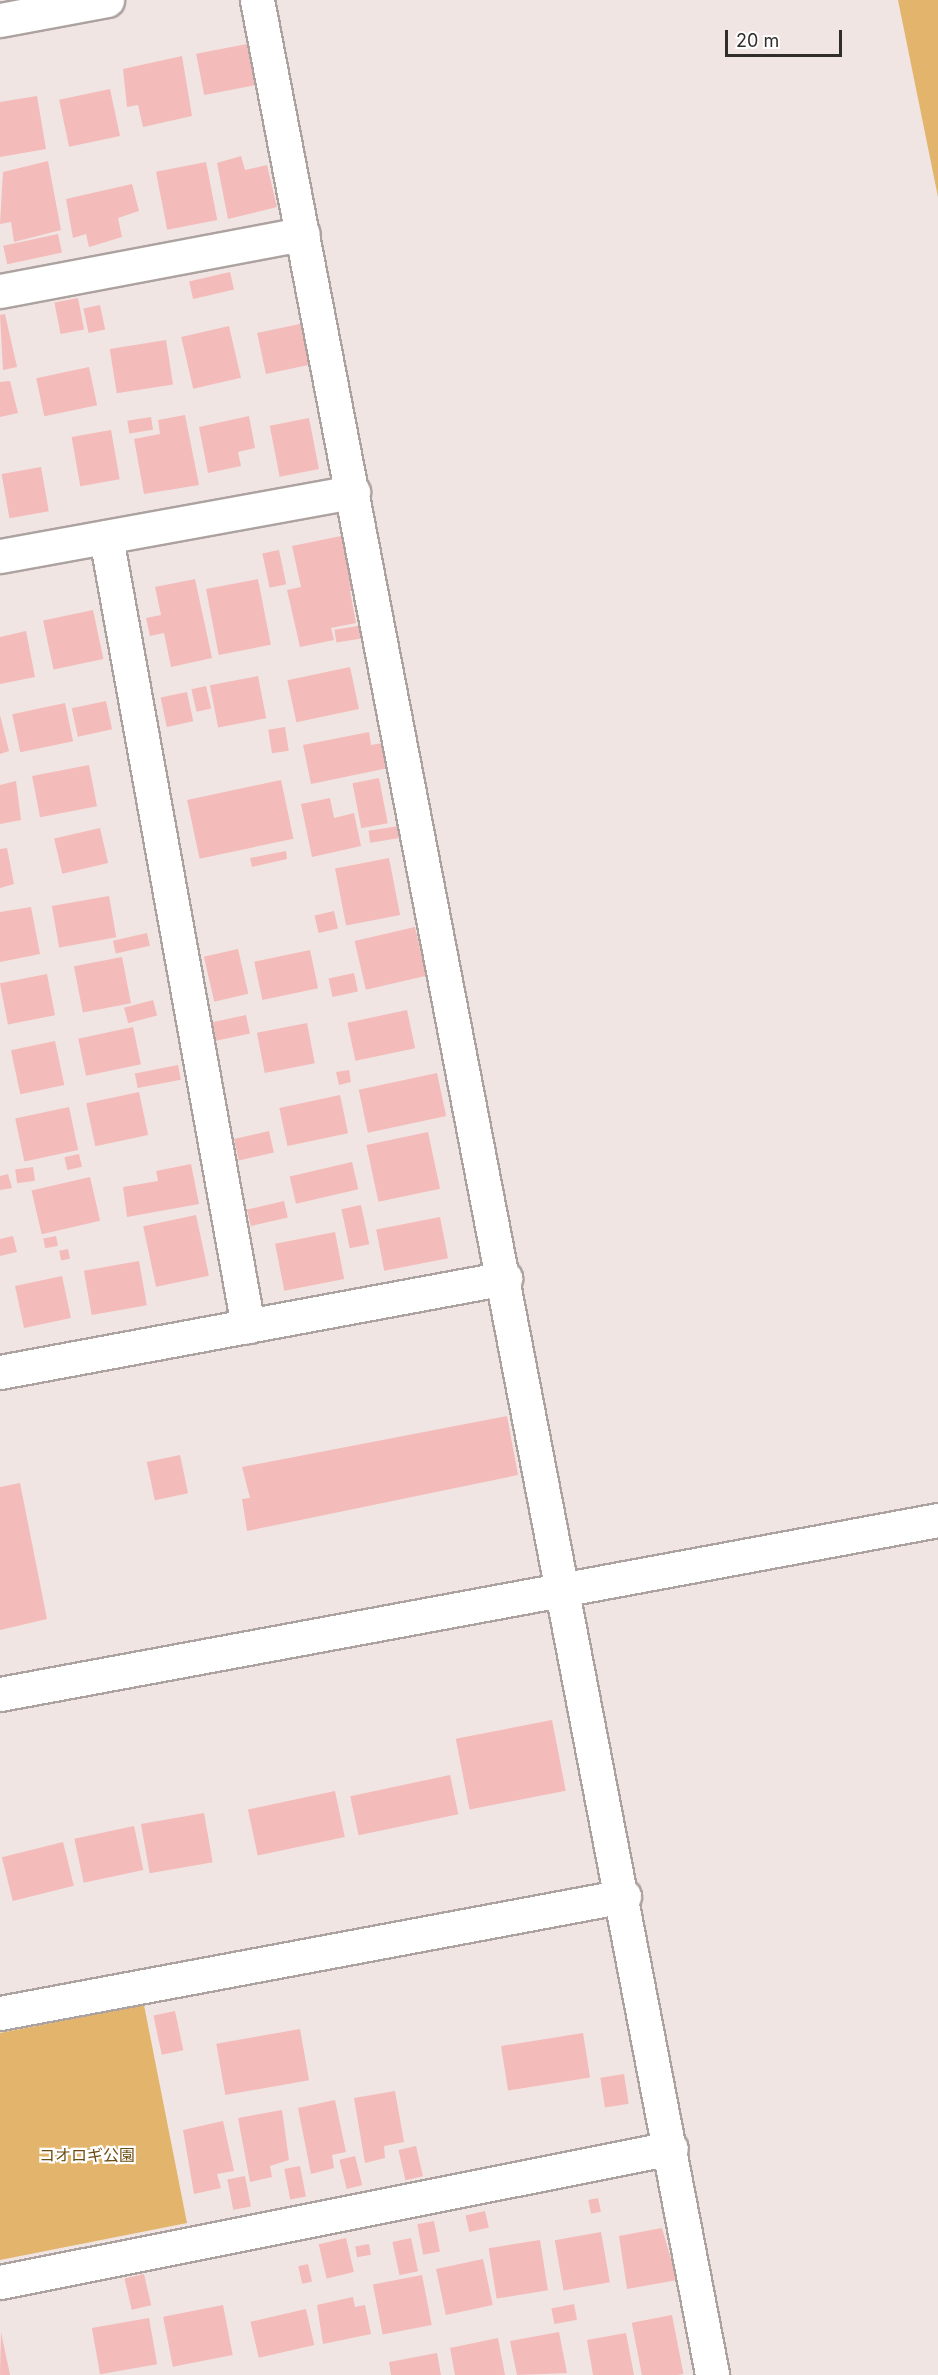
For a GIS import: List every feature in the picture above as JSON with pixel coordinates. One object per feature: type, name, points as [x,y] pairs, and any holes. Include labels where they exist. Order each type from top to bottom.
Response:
[{"type":"street","points":[[0,20],[107,0]]},
{"type":"street","points":[[258,0],[566,1592],[712,2375]]},
{"type":"street","points":[[0,291],[303,234]]},
{"type":"street","points":[[0,556],[353,492]]},
{"type":"street","points":[[106,537],[248,1326]]},
{"type":"street","points":[[0,1372],[505,1278]]},
{"type":"street","points":[[0,1694],[566,1592],[938,1520]]},
{"type":"street","points":[[0,2013],[624,1896]]},
{"type":"street","points":[[0,2282],[670,2148]]},
{"type":"green space","points":[[898,0],[938,0],[938,197]]},
{"type":"green space","name":"コオロギ公園","points":[[144,2005],[187,2223],[0,2260],[0,2033]]},
{"type":"building","points":[[257,42],[265,83],[204,95],[196,54]]},
{"type":"building","points":[[182,56],[192,116],[143,127],[138,105],[127,107],[123,69]]},
{"type":"building","points":[[110,89],[120,136],[69,147],[59,100]]},
{"type":"building","points":[[37,96],[46,149],[0,157],[0,102]]},
{"type":"building","points":[[241,156],[245,170],[267,165],[277,207],[228,219],[217,163]]},
{"type":"building","points":[[48,161],[61,230],[14,242],[11,222],[0,224],[3,172]]},
{"type":"building","points":[[206,162],[217,220],[167,230],[156,172]]},
{"type":"building","points":[[132,184],[139,211],[118,218],[122,237],[89,247],[86,234],[73,238],[66,199]]},
{"type":"building","points":[[58,234],[62,253],[7,264],[3,246]]},
{"type":"building","points":[[230,272],[234,290],[193,299],[189,281]]},
{"type":"building","points":[[78,298],[84,329],[61,334],[54,303]]},
{"type":"building","points":[[100,305],[105,329],[89,333],[83,309]]},
{"type":"building","points":[[5,314],[17,367],[3,370],[0,315]]},
{"type":"building","points":[[309,322],[318,363],[266,374],[257,333]]},
{"type":"building","points":[[229,326],[241,378],[193,389],[181,337]]},
{"type":"building","points":[[166,340],[173,384],[117,393],[110,349]]},
{"type":"building","points":[[89,367],[97,405],[44,416],[36,378]]},
{"type":"building","points":[[10,381],[18,413],[0,417],[0,382]]},
{"type":"building","points":[[185,415],[199,485],[144,494],[134,439],[160,434],[158,420]]},
{"type":"building","points":[[249,416],[255,448],[238,452],[241,466],[208,473],[199,427]]},
{"type":"building","points":[[151,417],[153,430],[129,434],[127,421]]},
{"type":"building","points":[[309,418],[319,469],[280,477],[270,426]]},
{"type":"building","points":[[111,430],[120,479],[80,486],[72,437]]},
{"type":"building","points":[[41,467],[49,511],[9,518],[2,474]]},
{"type":"building","points":[[351,534],[362,588],[350,591],[356,623],[331,628],[334,640],[300,647],[287,590],[301,587],[292,546]]},
{"type":"building","points":[[279,550],[286,584],[270,588],[262,554]]},
{"type":"building","points":[[195,579],[212,658],[171,667],[164,633],[150,636],[146,618],[161,615],[155,587]]},
{"type":"building","points":[[258,579],[271,645],[219,655],[206,589]]},
{"type":"building","points":[[93,610],[103,659],[54,670],[43,621]]},
{"type":"building","points":[[364,625],[366,638],[336,643],[334,630]]},
{"type":"building","points":[[26,631],[35,677],[0,684],[0,637]]},
{"type":"building","points":[[350,667],[359,709],[296,722],[287,680]]},
{"type":"building","points":[[258,676],[266,718],[218,728],[210,685]]},
{"type":"building","points":[[206,686],[211,708],[197,712],[191,689]]},
{"type":"building","points":[[187,692],[193,721],[167,727],[161,698]]},
{"type":"building","points":[[106,701],[112,729],[78,737],[72,708]]},
{"type":"building","points":[[65,703],[73,741],[20,752],[12,714]]},
{"type":"building","points":[[0,715],[9,751],[0,754]]},
{"type":"building","points":[[285,727],[289,751],[272,753],[268,730]]},
{"type":"building","points":[[369,732],[371,745],[388,742],[393,767],[311,784],[303,745]]},
{"type":"building","points":[[89,765],[97,806],[40,817],[32,776]]},
{"type":"building","points":[[379,778],[388,823],[361,828],[352,783]]},
{"type":"building","points":[[281,780],[293,839],[200,859],[187,800]]},
{"type":"building","points":[[16,781],[21,820],[0,824],[0,785]]},
{"type":"building","points":[[330,798],[334,818],[354,813],[361,846],[312,857],[301,804]]},
{"type":"building","points":[[405,825],[407,837],[370,843],[368,831]]},
{"type":"building","points":[[100,828],[108,863],[62,874],[54,839]]},
{"type":"building","points":[[7,848],[14,884],[0,888],[0,849]]},
{"type":"building","points":[[286,851],[287,859],[252,867],[250,858]]},
{"type":"building","points":[[389,858],[400,915],[346,925],[335,868]]},
{"type":"building","points":[[109,896],[116,937],[59,947],[52,906]]},
{"type":"building","points":[[31,907],[40,954],[0,962],[0,912]]},
{"type":"building","points":[[334,911],[338,929],[319,933],[315,915]]},
{"type":"building","points":[[415,927],[426,976],[366,990],[355,941]]},
{"type":"building","points":[[147,933],[150,946],[116,954],[113,941]]},
{"type":"building","points":[[238,949],[248,994],[214,1002],[204,957]]},
{"type":"building","points":[[310,950],[318,988],[262,1000],[254,962]]},
{"type":"building","points":[[122,957],[131,1003],[83,1012],[74,966]]},
{"type":"building","points":[[354,973],[358,992],[333,997],[329,978]]},
{"type":"building","points":[[47,974],[55,1015],[8,1024],[0,983]]},
{"type":"building","points":[[153,1000],[157,1015],[128,1023],[124,1008]]},
{"type":"building","points":[[407,1010],[415,1048],[355,1061],[347,1023]]},
{"type":"building","points":[[246,1015],[250,1034],[214,1041],[210,1023]]},
{"type":"building","points":[[307,1023],[315,1063],[265,1073],[257,1033]]},
{"type":"building","points":[[133,1027],[141,1064],[86,1076],[78,1039]]},
{"type":"building","points":[[55,1041],[64,1085],[20,1094],[11,1050]]},
{"type":"building","points":[[178,1065],[181,1080],[138,1088],[135,1073]]},
{"type":"building","points":[[349,1070],[351,1082],[339,1085],[336,1072]]},
{"type":"building","points":[[437,1073],[446,1116],[368,1133],[359,1090]]},
{"type":"building","points":[[139,1092],[148,1135],[95,1146],[86,1103]]},
{"type":"building","points":[[340,1095],[348,1133],[287,1146],[279,1108]]},
{"type":"building","points":[[69,1107],[78,1150],[24,1161],[15,1118]]},
{"type":"building","points":[[269,1131],[274,1152],[239,1161],[234,1139]]},
{"type":"building","points":[[428,1132],[440,1189],[378,1202],[366,1145]]},
{"type":"building","points":[[79,1154],[82,1167],[67,1170],[64,1157]]},
{"type":"building","points":[[352,1162],[358,1189],[296,1204],[290,1176]]},
{"type":"building","points":[[191,1164],[199,1204],[127,1217],[123,1187],[158,1181],[156,1171]]},
{"type":"building","points":[[33,1167],[35,1181],[17,1183],[15,1170]]},
{"type":"building","points":[[8,1174],[12,1188],[0,1190],[0,1176]]},
{"type":"building","points":[[90,1177],[100,1221],[42,1234],[32,1190]]},
{"type":"building","points":[[284,1201],[288,1218],[251,1226],[247,1210]]},
{"type":"building","points":[[361,1205],[369,1244],[350,1248],[341,1209]]},
{"type":"building","points":[[196,1215],[209,1276],[156,1287],[143,1226]]},
{"type":"building","points":[[440,1217],[448,1258],[384,1271],[376,1229]]},
{"type":"building","points":[[335,1232],[344,1279],[284,1291],[275,1244]]},
{"type":"building","points":[[13,1236],[17,1252],[0,1256],[0,1239]]},
{"type":"building","points":[[56,1236],[58,1246],[45,1248],[43,1238]]},
{"type":"building","points":[[68,1249],[70,1259],[61,1261],[59,1251]]},
{"type":"building","points":[[139,1261],[147,1305],[92,1315],[84,1271]]},
{"type":"building","points":[[62,1276],[71,1318],[24,1328],[15,1286]]},
{"type":"building","points":[[507,1416],[518,1475],[247,1531],[242,1499],[250,1498],[242,1467]]},
{"type":"building","points":[[180,1455],[188,1493],[155,1500],[147,1462]]},
{"type":"building","points":[[20,1483],[47,1619],[0,1630],[0,1487]]},
{"type":"building","points":[[552,1720],[566,1791],[470,1809],[456,1739]]},
{"type":"building","points":[[450,1775],[458,1814],[359,1835],[350,1796]]},
{"type":"building","points":[[335,1791],[345,1837],[258,1855],[248,1810]]},
{"type":"building","points":[[204,1813],[213,1862],[150,1873],[141,1824]]},
{"type":"building","points":[[134,1826],[143,1870],[84,1883],[74,1839]]},
{"type":"building","points":[[63,1842],[74,1886],[13,1901],[2,1857]]},
{"type":"building","points":[[175,2011],[183,2050],[162,2055],[153,2016]]},
{"type":"building","points":[[300,2029],[309,2080],[225,2095],[216,2044]]},
{"type":"building","points":[[583,2033],[590,2077],[508,2090],[501,2046]]},
{"type":"building","points":[[624,2074],[629,2104],[605,2107],[600,2078]]},
{"type":"building","points":[[395,2091],[404,2142],[384,2146],[385,2158],[365,2163],[354,2098]]},
{"type":"building","points":[[335,2100],[346,2152],[332,2155],[334,2168],[311,2174],[298,2108]]},
{"type":"building","points":[[282,2110],[289,2160],[270,2166],[272,2177],[250,2182],[238,2118]]},
{"type":"building","points":[[223,2121],[234,2171],[217,2174],[221,2188],[194,2194],[183,2130]]},
{"type":"building","points":[[416,2146],[423,2176],[405,2180],[398,2150]]},
{"type":"building","points":[[355,2156],[362,2185],[347,2189],[339,2160]]},
{"type":"building","points":[[300,2166],[306,2196],[290,2199],[284,2169]]},
{"type":"building","points":[[245,2176],[251,2206],[233,2210],[227,2179]]},
{"type":"building","points":[[598,2198],[601,2212],[591,2214],[588,2200]]},
{"type":"building","points":[[485,2211],[489,2228],[469,2232],[466,2215]]},
{"type":"building","points":[[434,2221],[440,2251],[423,2255],[417,2224]]},
{"type":"building","points":[[662,2228],[677,2280],[627,2289],[619,2236]]},
{"type":"building","points":[[601,2232],[610,2282],[564,2290],[555,2240]]},
{"type":"building","points":[[346,2238],[354,2272],[327,2278],[319,2244]]},
{"type":"building","points":[[411,2238],[418,2271],[399,2275],[392,2242]]},
{"type":"building","points":[[540,2240],[548,2290],[497,2299],[489,2248]]},
{"type":"building","points":[[369,2244],[371,2255],[357,2257],[355,2246]]},
{"type":"building","points":[[483,2259],[493,2305],[446,2315],[436,2269]]},
{"type":"building","points":[[308,2264],[312,2282],[302,2284],[298,2266]]},
{"type":"building","points":[[144,2274],[151,2305],[132,2310],[125,2278]]},
{"type":"building","points":[[422,2275],[432,2325],[383,2335],[373,2285]]},
{"type":"building","points":[[353,2297],[355,2307],[365,2305],[371,2334],[323,2344],[317,2305]]},
{"type":"building","points":[[574,2304],[577,2320],[554,2324],[551,2308]]},
{"type":"building","points":[[223,2305],[233,2355],[173,2367],[163,2317]]},
{"type":"building","points":[[306,2309],[314,2345],[259,2358],[250,2322]]},
{"type":"building","points":[[672,2315],[683,2374],[642,2375],[632,2323]]},
{"type":"building","points":[[149,2318],[157,2364],[100,2374],[92,2328]]},
{"type":"building","points":[[1,2332],[10,2375],[0,2375]]},
{"type":"building","points":[[559,2332],[567,2373],[517,2375],[510,2341]]},
{"type":"building","points":[[626,2333],[634,2375],[593,2375],[587,2340]]},
{"type":"building","points":[[498,2338],[505,2375],[455,2375],[450,2348]]},
{"type":"building","points":[[437,2353],[441,2375],[391,2375],[389,2362]]}]
